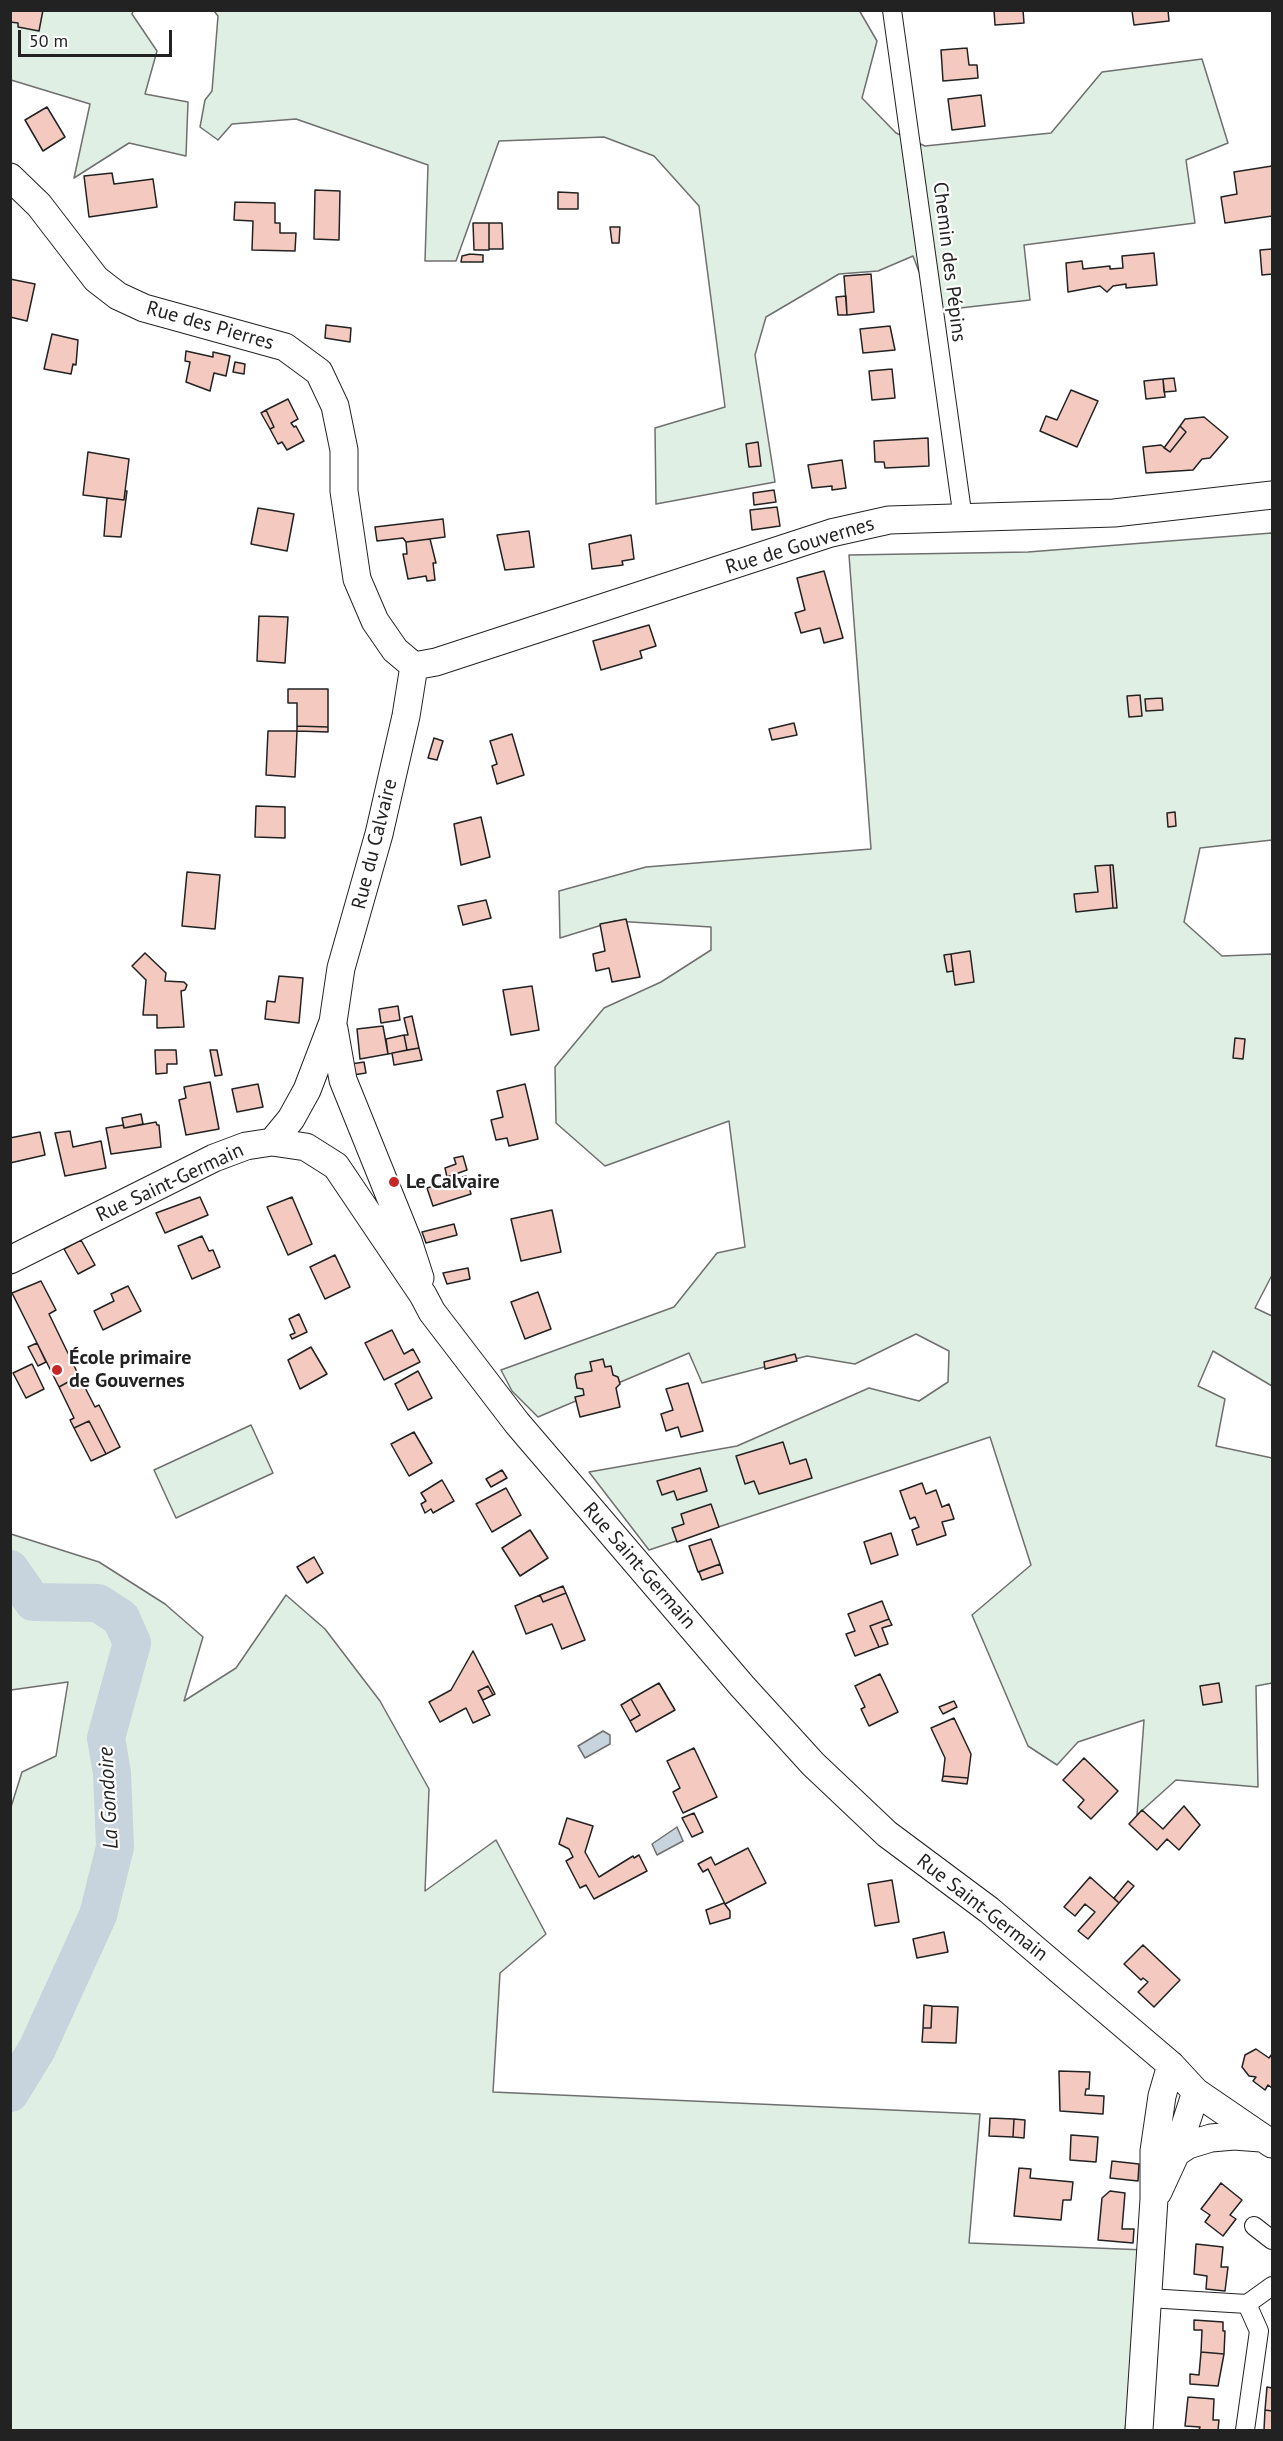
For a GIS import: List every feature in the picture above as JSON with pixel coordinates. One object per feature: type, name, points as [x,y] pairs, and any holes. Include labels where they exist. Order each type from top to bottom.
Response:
[{"type":"street","name":"Chemin des Pépins","points":[[892,10],[963,519]]},
{"type":"street","name":"Rue des Pierres","points":[[10,177],[39,205],[96,279],[118,296],[144,308],[285,347],[319,372],[335,406],[344,450],[344,491],[357,579],[375,621],[395,650],[414,666]]},
{"type":"street","name":"Rue de Gouvernes","points":[[414,666],[436,663],[831,533],[890,520],[1114,513],[1272,495]]},
{"type":"street","name":"Rue du Calvaire","points":[[272,1142],[291,1119],[307,1090],[333,1022],[341,968],[382,823],[406,716],[414,666]]},
{"type":"street","name":"Rue du Calvaire","points":[[333,1022],[343,1080],[408,1241],[423,1295]]},
{"type":"street","name":"Rue Saint-Germain","points":[[10,1260],[214,1158],[246,1146],[272,1142],[306,1147],[336,1166],[423,1295],[432,1312],[517,1423],[742,1686],[813,1764],[887,1834],[989,1910],[1171,2066],[1196,2092],[1267,2141]]},
{"type":"street","points":[[1139,2430],[1154,2199],[1154,2151],[1162,2096],[1171,2066]]},
{"type":"street","points":[[1154,2199],[1176,2153],[1196,2092]]},
{"type":"street","points":[[1176,2153],[1188,2145],[1211,2138],[1234,2136],[1267,2141]]},
{"type":"street","points":[[1254,2226],[1272,2240]]},
{"type":"street","points":[[1148,2298],[1246,2304],[1272,2286]]},
{"type":"street","points":[[1245,2430],[1259,2331],[1246,2304]]},
{"type":"green space","points":[[859,10],[877,41],[862,98],[896,133],[925,146],[1051,133],[1102,72],[1202,59],[1228,143],[1186,160],[1195,223],[1024,245],[1030,300],[934,311],[913,256],[878,271],[839,274],[766,317],[755,355],[775,482],[656,504],[655,428],[725,407],[699,206],[654,156],[604,137],[499,141],[456,261],[425,261],[428,165],[296,119],[232,124],[218,140],[200,127],[205,100],[212,91],[218,16],[214,11]]},
{"type":"green space","points":[[10,11],[133,11],[132,14],[157,51],[145,94],[188,102],[186,156],[129,143],[74,178],[90,104],[11,80]]},
{"type":"green space","points":[[1272,533],[1272,840],[1200,848],[1184,922],[1222,956],[1272,954],[1272,1275],[1255,1308],[1272,1316],[1272,1386],[1213,1351],[1198,1386],[1225,1399],[1216,1446],[1272,1458],[1272,1683],[1256,1686],[1258,1787],[1176,1780],[1137,1815],[1144,1720],[1078,1742],[1057,1765],[1028,1746],[972,1615],[1031,1565],[990,1437],[649,1550],[589,1472],[737,1446],[869,1388],[919,1401],[948,1382],[949,1351],[916,1334],[855,1364],[807,1356],[702,1383],[689,1353],[538,1417],[512,1391],[501,1370],[674,1307],[717,1253],[745,1247],[729,1121],[605,1166],[556,1123],[555,1067],[604,1008],[661,982],[711,950],[711,927],[615,921],[560,938],[559,891],[646,867],[871,849],[849,555],[1028,552]]},
{"type":"green space","points":[[251,1425],[273,1473],[176,1518],[154,1470]]},
{"type":"green space","points":[[11,1534],[99,1562],[165,1604],[203,1637],[184,1701],[236,1668],[286,1595],[325,1629],[380,1701],[429,1789],[425,1891],[496,1840],[546,1934],[500,1973],[493,2092],[980,2114],[969,2243],[1146,2250],[1125,2430],[11,2430],[11,1807],[22,1772],[56,1756],[68,1682],[11,1690]]},
{"type":"shaded area","points":[[603,1731],[610,1735],[610,1744],[585,1758],[578,1746]]},
{"type":"shaded area","points":[[677,1827],[683,1841],[657,1855],[652,1844]]},
{"type":"building","points":[[10,10],[43,10],[39,31],[18,27],[18,23],[10,22]]},
{"type":"building","points":[[994,10],[1023,10],[1024,23],[995,25]]},
{"type":"building","points":[[1168,10],[1169,21],[1134,25],[1132,11]]},
{"type":"building","points":[[967,48],[969,65],[977,65],[978,78],[943,81],[941,50]]},
{"type":"building","points":[[981,95],[985,126],[952,130],[948,99]]},
{"type":"building","points":[[47,107],[65,137],[43,151],[25,120]]},
{"type":"building","points":[[1272,166],[1272,216],[1225,223],[1221,197],[1237,194],[1234,172]]},
{"type":"building","points":[[112,173],[114,184],[153,179],[157,207],[89,217],[84,176]]},
{"type":"building","points":[[315,190],[340,191],[339,240],[314,239]]},
{"type":"building","points":[[558,192],[578,193],[578,209],[558,209]]},
{"type":"building","points":[[235,202],[275,203],[275,223],[280,223],[280,233],[296,233],[295,251],[252,250],[253,221],[234,220]]},
{"type":"building","points":[[473,223],[489,223],[489,250],[474,250]]},
{"type":"building","points":[[489,223],[502,223],[503,249],[489,249]]},
{"type":"building","points":[[610,227],[620,227],[619,243],[612,243]]},
{"type":"building","points":[[1272,249],[1272,274],[1262,275],[1260,250]]},
{"type":"building","points":[[1154,253],[1157,285],[1126,288],[1126,284],[1113,286],[1107,292],[1100,286],[1068,292],[1066,263],[1082,261],[1083,269],[1110,266],[1110,269],[1123,268],[1122,256]]},
{"type":"building","points":[[483,255],[483,262],[461,262],[462,256]]},
{"type":"building","points":[[871,274],[874,312],[847,315],[844,276]]},
{"type":"building","points":[[10,279],[35,284],[27,321],[10,317]]},
{"type":"building","points":[[846,296],[847,315],[838,315],[836,297]]},
{"type":"building","points":[[326,325],[351,328],[350,342],[325,338]]},
{"type":"building","points":[[890,326],[895,350],[863,353],[860,329]]},
{"type":"building","points":[[52,334],[78,340],[76,365],[73,364],[71,374],[44,369]]},
{"type":"building","points":[[186,351],[213,357],[213,352],[230,356],[226,376],[214,373],[210,391],[186,382],[190,362],[185,361]]},
{"type":"building","points":[[235,362],[245,364],[244,374],[233,372]]},
{"type":"building","points":[[892,369],[895,398],[872,400],[869,371]]},
{"type":"building","points":[[1174,378],[1176,391],[1164,392],[1163,379]]},
{"type":"building","points":[[1163,379],[1165,397],[1146,399],[1144,381]]},
{"type":"building","points":[[1071,390],[1098,401],[1077,447],[1040,431],[1046,416],[1057,420]]},
{"type":"building","points":[[288,399],[298,419],[291,423],[294,427],[296,426],[304,441],[287,450],[282,442],[278,444],[270,429],[274,427],[266,410]]},
{"type":"building","points":[[266,410],[274,427],[270,429],[261,413]]},
{"type":"building","points":[[1204,417],[1228,437],[1210,458],[1202,459],[1193,470],[1146,473],[1143,447],[1161,445],[1170,452],[1186,432],[1180,426],[1185,419]]},
{"type":"building","points":[[1180,426],[1186,432],[1170,452],[1164,448]]},
{"type":"building","points":[[928,438],[929,466],[885,468],[884,462],[875,462],[874,441]]},
{"type":"building","points":[[758,442],[761,466],[749,467],[746,444]]},
{"type":"building","points":[[88,452],[129,459],[124,500],[83,495]]},
{"type":"building","points":[[842,460],[846,488],[832,490],[832,486],[812,488],[808,465]]},
{"type":"building","points":[[774,490],[776,502],[754,505],[753,493]]},
{"type":"building","points":[[125,491],[127,491],[121,537],[104,536],[107,498],[124,500]]},
{"type":"building","points":[[777,507],[780,526],[752,530],[750,510]]},
{"type":"building","points":[[258,508],[294,514],[287,551],[251,544]]},
{"type":"building","points":[[443,519],[445,537],[406,542],[403,538],[377,541],[375,527]]},
{"type":"building","points":[[529,531],[534,567],[505,570],[497,535]]},
{"type":"building","points":[[631,535],[634,559],[622,561],[623,565],[592,569],[589,544]]},
{"type":"building","points":[[430,539],[436,563],[433,563],[435,580],[427,581],[426,576],[408,579],[403,554],[407,554],[406,542]]},
{"type":"building","points":[[824,571],[843,638],[824,643],[820,628],[801,633],[795,613],[805,610],[797,578]]},
{"type":"building","points":[[259,616],[288,617],[285,663],[257,661]]},
{"type":"building","points":[[649,625],[656,646],[640,651],[642,658],[601,670],[593,641]]},
{"type":"building","points":[[288,689],[328,689],[328,727],[297,726],[297,703],[288,703]]},
{"type":"building","points":[[1140,695],[1142,716],[1129,717],[1127,696]]},
{"type":"building","points":[[1162,698],[1163,710],[1146,711],[1145,699]]},
{"type":"building","points":[[794,723],[797,735],[772,740],[769,729]]},
{"type":"building","points":[[297,726],[328,727],[328,732],[297,731]]},
{"type":"building","points":[[268,731],[297,731],[295,777],[266,775]]},
{"type":"building","points":[[512,734],[524,775],[497,784],[492,766],[497,764],[490,741]]},
{"type":"building","points":[[434,738],[443,741],[437,760],[428,758]]},
{"type":"building","points":[[256,806],[285,807],[285,838],[255,837]]},
{"type":"building","points":[[1175,812],[1176,826],[1168,827],[1167,813]]},
{"type":"building","points":[[481,817],[490,857],[461,865],[454,824]]},
{"type":"building","points":[[1110,865],[1113,865],[1117,908],[1113,908]]},
{"type":"building","points":[[1110,865],[1113,908],[1076,912],[1074,894],[1098,892],[1095,866]]},
{"type":"building","points":[[187,872],[220,875],[215,929],[182,926]]},
{"type":"building","points":[[486,900],[491,918],[463,925],[458,906]]},
{"type":"building","points":[[626,919],[640,977],[612,982],[609,968],[596,971],[593,954],[605,951],[600,924]]},
{"type":"building","points":[[970,951],[974,982],[955,985],[951,954]]},
{"type":"building","points":[[145,953],[166,973],[165,981],[184,982],[187,985],[185,990],[181,991],[184,1027],[157,1028],[157,1015],[143,1015],[146,980],[132,966]]},
{"type":"building","points":[[951,954],[953,971],[947,972],[944,955]]},
{"type":"building","points":[[279,976],[303,978],[299,1023],[265,1019],[267,1001],[275,1002]]},
{"type":"building","points":[[532,986],[539,1030],[511,1035],[503,990]]},
{"type":"building","points":[[398,1006],[400,1020],[381,1023],[379,1009]]},
{"type":"building","points":[[412,1016],[419,1048],[407,1050],[404,1035],[408,1035],[404,1018]]},
{"type":"building","points":[[383,1026],[388,1054],[360,1059],[357,1029]]},
{"type":"building","points":[[404,1035],[407,1050],[388,1054],[386,1039]]},
{"type":"building","points":[[1235,1038],[1245,1039],[1243,1059],[1233,1058]]},
{"type":"building","points":[[419,1048],[422,1060],[394,1065],[392,1053]]},
{"type":"building","points":[[155,1050],[176,1050],[177,1064],[167,1064],[167,1073],[156,1074]]},
{"type":"building","points":[[210,1050],[217,1050],[222,1075],[215,1076]]},
{"type":"building","points":[[364,1062],[366,1073],[353,1075],[351,1064]]},
{"type":"building","points":[[210,1082],[219,1129],[186,1135],[179,1100],[186,1098],[184,1087]]},
{"type":"building","points":[[258,1084],[263,1107],[237,1112],[232,1089]]},
{"type":"building","points":[[525,1084],[538,1139],[509,1146],[507,1138],[496,1140],[491,1120],[503,1117],[497,1091]]},
{"type":"building","points":[[141,1114],[143,1124],[124,1128],[122,1118]]},
{"type":"building","points":[[156,1122],[159,1125],[161,1147],[111,1154],[106,1128],[123,1125],[124,1128]]},
{"type":"building","points":[[70,1131],[73,1147],[101,1141],[106,1168],[65,1176],[55,1133]]},
{"type":"building","points":[[40,1132],[45,1155],[10,1163],[10,1138]]},
{"type":"building","points":[[463,1156],[467,1170],[447,1177],[445,1168],[456,1164],[454,1158]]},
{"type":"building","points":[[466,1176],[471,1194],[433,1206],[427,1188]]},
{"type":"building","points":[[200,1197],[208,1215],[165,1233],[156,1213]]},
{"type":"building","points":[[292,1197],[312,1244],[288,1255],[267,1207]]},
{"type":"building","points":[[552,1210],[561,1252],[521,1261],[511,1219]]},
{"type":"building","points":[[454,1224],[457,1235],[426,1243],[422,1232]]},
{"type":"building","points":[[202,1236],[209,1251],[213,1250],[220,1267],[192,1279],[178,1246]]},
{"type":"building","points":[[81,1240],[95,1265],[78,1274],[64,1249]]},
{"type":"building","points":[[335,1255],[350,1287],[325,1299],[310,1267]]},
{"type":"building","points":[[468,1268],[470,1279],[447,1284],[443,1273]]},
{"type":"building","points":[[41,1281],[56,1310],[49,1314],[79,1376],[59,1387],[12,1293]]},
{"type":"building","points":[[128,1286],[141,1311],[103,1330],[94,1311],[114,1301],[111,1294]]},
{"type":"building","points":[[538,1292],[551,1329],[525,1339],[511,1302]]},
{"type":"building","points":[[299,1314],[307,1332],[292,1339],[290,1335],[295,1333],[289,1319]]},
{"type":"building","points":[[392,1330],[404,1354],[413,1349],[420,1362],[384,1380],[365,1343]]},
{"type":"building","points":[[37,1343],[46,1362],[38,1366],[28,1347]]},
{"type":"building","points":[[311,1347],[327,1374],[300,1389],[288,1360]]},
{"type":"building","points":[[795,1354],[797,1361],[765,1369],[764,1362]]},
{"type":"building","points":[[603,1359],[605,1367],[611,1366],[613,1375],[618,1377],[620,1384],[616,1388],[620,1407],[580,1417],[575,1397],[584,1395],[583,1389],[577,1388],[576,1374],[592,1371],[590,1362]]},
{"type":"building","points":[[32,1364],[44,1389],[26,1398],[13,1373]]},
{"type":"building","points":[[418,1371],[432,1398],[408,1410],[395,1384]]},
{"type":"building","points":[[79,1376],[95,1407],[99,1405],[120,1447],[106,1454],[89,1421],[74,1428],[70,1420],[74,1418],[59,1387]]},
{"type":"building","points":[[688,1383],[703,1431],[681,1437],[678,1427],[666,1431],[661,1414],[673,1410],[666,1389]]},
{"type":"building","points":[[89,1421],[106,1454],[91,1461],[74,1428]]},
{"type":"building","points":[[414,1432],[432,1463],[409,1476],[391,1444]]},
{"type":"building","points":[[783,1442],[790,1464],[806,1459],[812,1478],[759,1494],[754,1481],[745,1484],[736,1456]]},
{"type":"building","points":[[700,1468],[707,1491],[677,1500],[674,1491],[662,1495],[657,1481]]},
{"type":"building","points":[[502,1470],[507,1478],[491,1487],[486,1479]]},
{"type":"building","points":[[442,1480],[454,1501],[433,1513],[431,1509],[425,1513],[421,1504],[426,1501],[421,1493]]},
{"type":"building","points":[[922,1483],[926,1494],[936,1490],[942,1507],[949,1504],[954,1519],[942,1522],[946,1535],[917,1545],[912,1530],[919,1527],[915,1517],[910,1519],[900,1491]]},
{"type":"building","points":[[506,1488],[521,1515],[492,1532],[476,1504]]},
{"type":"building","points":[[711,1504],[719,1527],[677,1542],[672,1528],[684,1524],[681,1514]]},
{"type":"building","points":[[530,1530],[548,1558],[520,1576],[502,1548]]},
{"type":"building","points":[[891,1533],[898,1555],[871,1564],[864,1542]]},
{"type":"building","points":[[711,1539],[720,1564],[698,1572],[689,1546]]},
{"type":"building","points":[[314,1557],[323,1573],[307,1583],[297,1567]]},
{"type":"building","points":[[720,1564],[723,1573],[702,1580],[699,1572]]},
{"type":"building","points":[[563,1586],[566,1593],[543,1602],[540,1595]]},
{"type":"building","points":[[566,1593],[585,1640],[562,1649],[552,1624],[526,1634],[515,1606],[540,1595],[543,1602]]},
{"type":"building","points":[[882,1601],[889,1619],[870,1626],[879,1647],[855,1656],[846,1634],[855,1631],[848,1614]]},
{"type":"building","points":[[889,1619],[892,1625],[882,1628],[888,1644],[879,1647],[870,1626]]},
{"type":"building","points":[[473,1651],[495,1694],[493,1695],[488,1686],[478,1691],[490,1715],[473,1723],[466,1708],[440,1722],[429,1702],[451,1690]]},
{"type":"building","points":[[880,1674],[898,1712],[869,1726],[861,1709],[865,1707],[855,1686]]},
{"type":"building","points":[[659,1683],[675,1710],[636,1732],[630,1721],[640,1715],[631,1699]]},
{"type":"building","points":[[1219,1683],[1222,1702],[1203,1705],[1200,1686]]},
{"type":"building","points":[[488,1686],[493,1695],[483,1700],[478,1691]]},
{"type":"building","points":[[631,1699],[640,1715],[630,1721],[621,1705]]},
{"type":"building","points":[[954,1701],[957,1707],[943,1714],[939,1707]]},
{"type":"building","points":[[954,1718],[971,1754],[968,1778],[943,1776],[945,1758],[931,1728]]},
{"type":"building","points":[[694,1748],[717,1797],[683,1813],[673,1792],[680,1788],[667,1761]]},
{"type":"building","points":[[1084,1758],[1118,1791],[1091,1819],[1078,1807],[1084,1800],[1063,1780]]},
{"type":"building","points":[[943,1776],[968,1778],[967,1784],[942,1781]]},
{"type":"building","points":[[1184,1806],[1200,1825],[1179,1850],[1167,1839],[1157,1850],[1129,1824],[1142,1810],[1163,1829]]},
{"type":"building","points":[[694,1813],[703,1832],[692,1837],[682,1818]]},
{"type":"building","points":[[567,1818],[593,1826],[585,1852],[599,1877],[633,1856],[634,1858],[639,1855],[647,1871],[594,1899],[586,1885],[580,1888],[566,1861],[573,1857],[569,1849],[559,1844]]},
{"type":"building","points":[[748,1848],[766,1883],[725,1904],[708,1869],[703,1872],[698,1864],[711,1857],[715,1865]]},
{"type":"building","points":[[1090,1877],[1119,1903],[1088,1939],[1078,1931],[1095,1912],[1085,1904],[1075,1916],[1064,1907]]},
{"type":"building","points":[[892,1880],[899,1922],[875,1926],[868,1884]]},
{"type":"building","points":[[1128,1881],[1134,1886],[1119,1903],[1114,1898]]},
{"type":"building","points":[[724,1903],[730,1911],[730,1918],[710,1924],[706,1910]]},
{"type":"building","points":[[944,1932],[948,1952],[917,1958],[913,1939]]},
{"type":"building","points":[[1143,1945],[1180,1980],[1154,2007],[1138,1992],[1148,1982],[1143,1978],[1141,1980],[1124,1964]]},
{"type":"building","points":[[924,2005],[932,2006],[931,2028],[923,2028]]},
{"type":"building","points":[[932,2006],[958,2007],[956,2043],[922,2042],[923,2028],[931,2028]]},
{"type":"building","points":[[1256,2049],[1269,2058],[1272,2054],[1272,2088],[1268,2085],[1265,2090],[1253,2081],[1256,2077],[1249,2076],[1242,2067],[1245,2055]]},
{"type":"building","points":[[1059,2071],[1090,2072],[1089,2089],[1086,2089],[1085,2095],[1104,2096],[1103,2114],[1060,2111]]},
{"type":"building","points":[[990,2118],[1014,2119],[1013,2137],[989,2136]]},
{"type":"building","points":[[1014,2119],[1025,2120],[1024,2138],[1013,2137]]},
{"type":"building","points":[[1071,2135],[1098,2137],[1096,2162],[1070,2160]]},
{"type":"building","points":[[1112,2161],[1139,2164],[1138,2181],[1110,2178]]},
{"type":"building","points":[[1019,2168],[1031,2169],[1030,2178],[1073,2182],[1071,2200],[1063,2200],[1061,2220],[1014,2216]]},
{"type":"building","points":[[1221,2183],[1242,2200],[1230,2215],[1236,2219],[1223,2236],[1205,2222],[1210,2215],[1201,2209]]},
{"type":"building","points":[[1110,2191],[1125,2193],[1122,2229],[1134,2229],[1133,2243],[1098,2240],[1102,2198]]},
{"type":"building","points":[[1196,2244],[1223,2247],[1221,2267],[1228,2267],[1225,2291],[1206,2289],[1207,2276],[1194,2274]]},
{"type":"building","points":[[1194,2320],[1223,2322],[1224,2354],[1201,2352],[1202,2330],[1194,2330]]},
{"type":"building","points":[[1201,2352],[1224,2354],[1218,2386],[1190,2384],[1190,2374],[1199,2375]]},
{"type":"building","points":[[1267,2387],[1272,2388],[1272,2411],[1265,2410]]},
{"type":"building","points":[[1188,2397],[1214,2399],[1213,2420],[1219,2420],[1218,2430],[1199,2430],[1200,2427],[1185,2426]]},
{"type":"building","points":[[1265,2410],[1272,2411],[1272,2430],[1264,2430]]},
{"type":"waterway","name":"La Gondoire","points":[[10,1569],[33,1602],[98,1603],[121,1618],[132,1643],[106,1738],[112,1773],[115,1847],[98,1915],[37,2049],[10,2093]]},
{"type":"place","name":"Le Calvaire","points":[[394,1182]]},
{"type":"place","name":"École primaire de Gouvernes","points":[[57,1370]]}]
